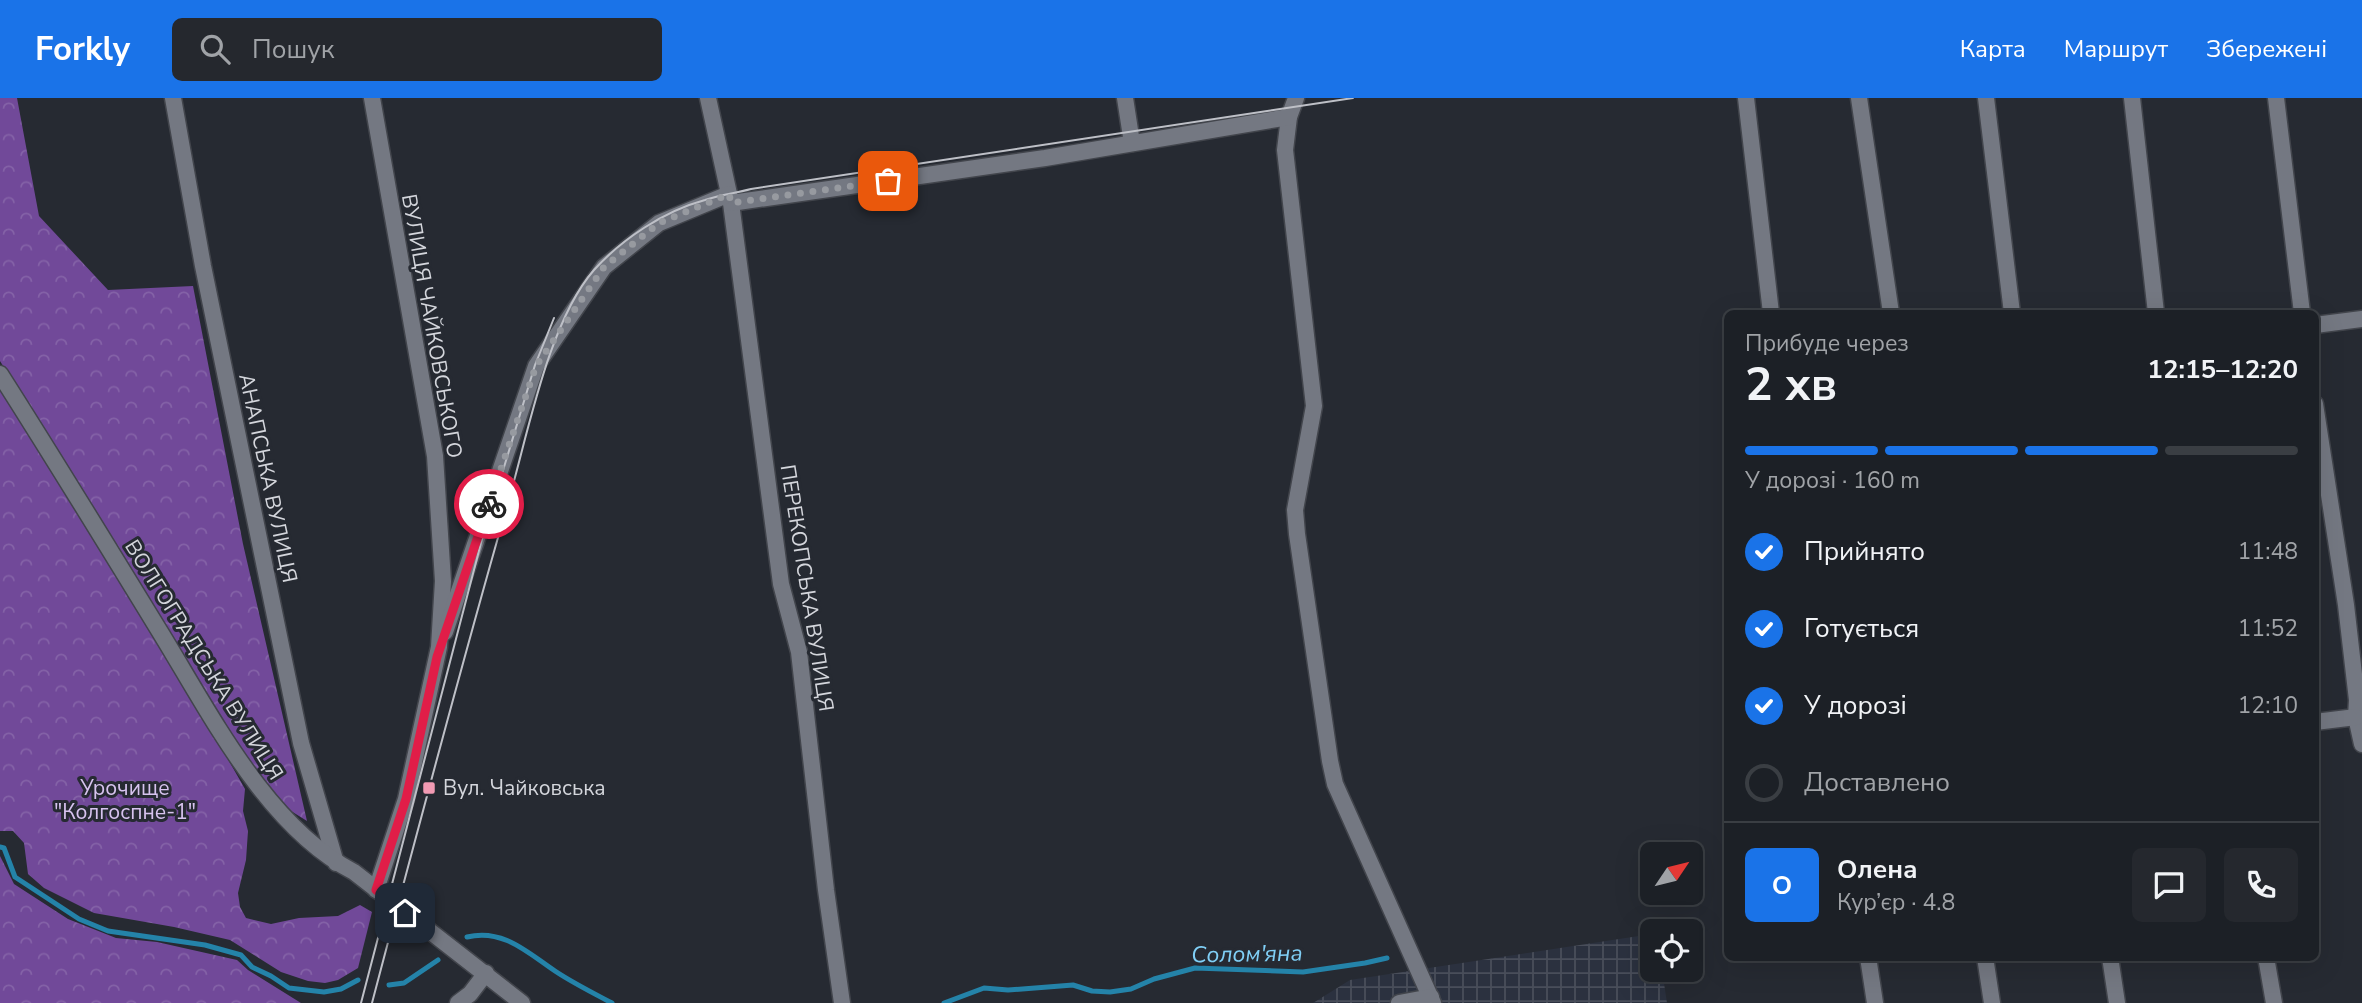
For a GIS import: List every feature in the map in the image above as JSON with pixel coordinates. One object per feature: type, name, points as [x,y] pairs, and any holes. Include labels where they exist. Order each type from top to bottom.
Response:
[{"type":"street","name":"АНАПСЬКА ВУЛИЦЯ","points":[[173,98],[202,266],[301,743],[336,863]]},
{"type":"street","name":"ВУЛИЦЯ ЧАЙКОВСЬКОГО","points":[[372,98],[435,456],[443,581],[437,657],[406,799],[376,890]]},
{"type":"street","name":"ПЕРЕКОПСЬКА ВУЛИЦЯ","points":[[708,98],[730,199],[781,584],[799,652],[826,890],[842,1003]]},
{"type":"street","points":[[1125,98],[1132,143]]},
{"type":"street","points":[[1296,98],[1289,117],[1284,150],[1314,406],[1295,510],[1297,534],[1335,785],[1432,1000],[1399,1003]]},
{"type":"street","points":[[1746,98],[1771,310]]},
{"type":"street","points":[[1859,98],[1891,310]]},
{"type":"street","points":[[1986,98],[2012,310]]},
{"type":"street","points":[[2132,98],[2157,310]]},
{"type":"street","points":[[2276,98],[2302,310]]},
{"type":"street","points":[[437,657],[536,366],[604,267],[659,223],[730,199],[1132,143],[1289,117]]},
{"type":"street","points":[[2319,324],[2362,319]]},
{"type":"street","name":"ВОЛГОГРАДСЬКА ВУЛИЦЯ","points":[[0,374],[238,758],[269,802],[336,863],[354,872],[522,1003]]},
{"type":"street","points":[[2319,430],[2359,699],[2356,717],[2362,744]]},
{"type":"street","points":[[2319,722],[2356,717]]},
{"type":"street","points":[[1869,961],[1875,1003]]},
{"type":"street","points":[[1986,961],[1992,1003]]},
{"type":"street","points":[[2111,961],[2117,1003]]},
{"type":"street","points":[[2267,961],[2274,1003]]},
{"type":"street","points":[[458,1003],[470,994],[486,974]]},
{"type":"shaded area","points":[[1640,936],[1640,982],[1664,982],[1667,1003],[1313,1003],[1350,980]]},
{"type":"green space","name":"Урочище \"Колгоспне-1\"","points":[[0,98],[17,98],[39,216],[108,290],[193,286],[243,544],[307,821],[283,806],[257,774],[0,361]]},
{"type":"green space","name":"Урочище \"Колгоспне-1\"","points":[[0,385],[245,789],[243,811],[248,831],[246,860],[238,893],[240,907],[246,918],[271,924],[299,918],[338,916],[360,905],[372,912],[358,968],[338,980],[325,983],[308,981],[281,972],[230,940],[94,913],[44,888],[28,874],[24,843],[13,831],[0,831]]},
{"type":"green space","name":"Урочище \"Колгоспне-1\"","points":[[0,856],[14,884],[68,919],[116,938],[157,942],[237,960],[248,970],[301,1003],[0,1003]]},
{"type":"waterway","points":[[0,847],[4,848],[15,877],[79,919],[108,931],[205,945],[241,955],[252,967],[289,988],[324,992],[341,989],[358,980]]},
{"type":"waterway","name":"Солом'яна","points":[[467,937],[480,935],[504,939],[569,980],[612,1003]]},
{"type":"waterway","name":"Солом'яна","points":[[944,1003],[984,988],[1008,990],[1073,985],[1092,991],[1110,992],[1131,989],[1154,979],[1195,968],[1303,972],[1387,958]]},
{"type":"waterway","name":"Солом'яна","points":[[389,985],[404,983],[438,960]]},
{"type":"tram line","points":[[372,1003],[457,683],[543,376],[565,317],[579,291],[605,259],[631,237],[674,211],[711,198],[751,189],[1353,98]]},
{"type":"tram line","points":[[361,1003],[481,543],[535,365],[554,318]]},
{"type":"way so far","points":[[489,504],[536,366],[604,267],[659,223],[729,194],[731,203],[888,181]]},
{"type":"place","name":"Вул. Чайковська","points":[[429,788]]},
{"type":"route","points":[[405,913],[376,890],[406,799],[437,657],[489,504]]}]
